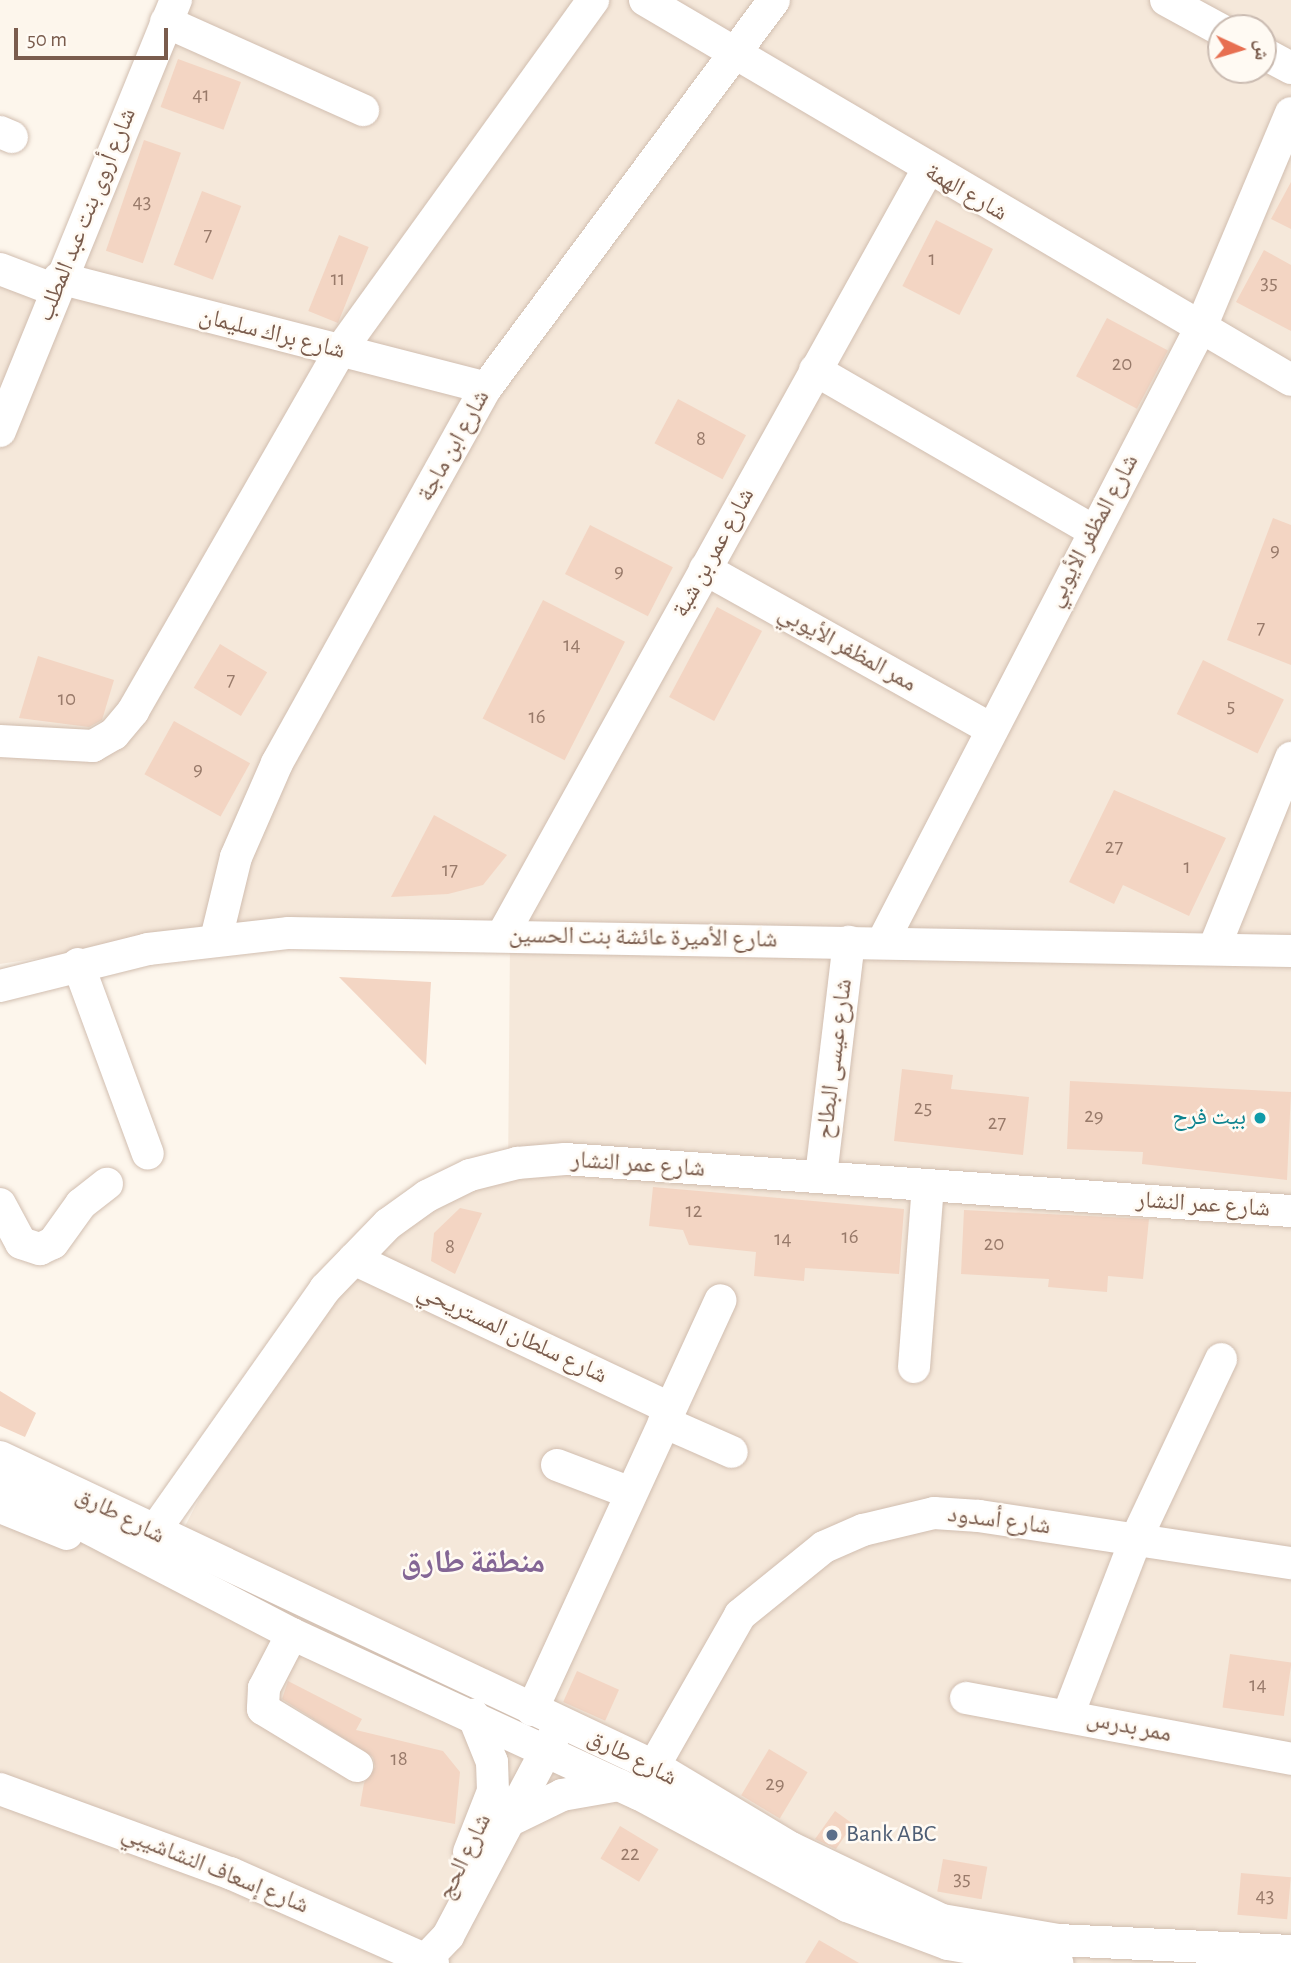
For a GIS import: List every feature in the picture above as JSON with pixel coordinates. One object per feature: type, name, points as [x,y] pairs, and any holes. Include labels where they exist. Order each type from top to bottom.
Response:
[{"type":"street","points":[[0,741],[93,746],[114,734],[133,711],[340,351],[593,0]]},
{"type":"street","name":"شارع الهمة","points":[[645,0],[734,51],[927,171],[1291,380]]},
{"type":"street","name":"شارع ابن ماجة","points":[[216,939],[236,857],[277,763],[486,388],[774,0]]},
{"type":"street","points":[[1166,0],[1207,22]]},
{"type":"street","points":[[171,11],[363,110]]},
{"type":"street","name":"شارع أروى بنت عبد المطلب","points":[[0,431],[57,284],[171,11]]},
{"type":"street","name":"شارع المظفر الأيوبي","points":[[882,943],[990,728],[1201,327],[1291,113]]},
{"type":"street","name":"شارع عمر بن شبة","points":[[502,936],[927,171]]},
{"type":"street","name":"شارع براك سليمان","points":[[0,269],[486,388]]},
{"type":"street","points":[[815,370],[1094,531]]},
{"type":"street","name":"ممر المظفر الأيوبي","points":[[705,569],[990,728]]},
{"type":"street","points":[[1215,946],[1291,758]]},
{"type":"street","name":"شارع الأميرة عائشة بنت الحسين","points":[[0,986],[78,964],[216,939],[360,932],[882,943],[1215,946],[1291,951]]},
{"type":"street","name":"شارع عيسى البطاح","points":[[821,1176],[849,942]]},
{"type":"street","points":[[78,964],[148,1154]]},
{"type":"street","name":"شارع عمر النشار","points":[[153,1533],[298,1321],[354,1259],[427,1195],[470,1175],[517,1163],[565,1159],[1291,1211]]},
{"type":"street","points":[[0,1204],[21,1243],[40,1249],[53,1243],[81,1204],[107,1184]]},
{"type":"street","points":[[914,1367],[928,1186]]},
{"type":"street","name":"شارع سلطان المستريحي","points":[[354,1259],[666,1415],[732,1452]]},
{"type":"street","points":[[532,1710],[721,1300]]},
{"type":"street","points":[[1068,1715],[1136,1539],[1221,1359]]},
{"type":"street","points":[[0,1436],[71,1475],[105,1522],[47,1528],[0,1507]]},
{"type":"street","name":"شارع طارق","points":[[0,1457],[292,1634],[473,1715],[554,1735],[654,1766],[791,1848],[943,1920],[1058,1940],[1290,1951]]},
{"type":"street","points":[[558,1465],[631,1493]]},
{"type":"street","name":"شارع طارق","points":[[0,1482],[105,1522],[153,1533],[532,1710],[554,1735],[620,1785],[847,1906],[948,1944],[1057,1963]]},
{"type":"street","name":"شارع أسدود","points":[[654,1766],[740,1615],[824,1547],[863,1530],[933,1513],[1136,1539],[1291,1563]]},
{"type":"street","points":[[292,1634],[264,1688],[263,1709],[357,1766]]},
{"type":"street","name":"ممر بدرس","points":[[966,1698],[1068,1715],[1291,1759]]},
{"type":"street","name":"شارع الحج","points":[[428,1962],[440,1908],[491,1806],[492,1762],[473,1715]]},
{"type":"street","name":"شارع الحج","points":[[428,1962],[448,1936],[554,1735]]},
{"type":"street","points":[[509,1821],[562,1795],[620,1785]]},
{"type":"street","name":"شارع إسعاف النشاشيبي","points":[[0,1789],[230,1873],[428,1962]]},
{"type":"street","points":[[948,1944],[978,1963]]},
{"type":"shaded area","points":[[182,0],[1291,0],[1291,1963],[0,1963],[0,1491],[164,1567],[287,1328],[425,1195],[508,1177],[510,942],[308,917],[0,964],[0,263],[67,285]]},
{"type":"building","points":[[178,59],[241,82],[224,130],[161,107]]},
{"type":"building","points":[[144,140],[181,153],[143,263],[106,251]]},
{"type":"building","points":[[1291,182],[1291,229],[1271,219]]},
{"type":"building","points":[[202,191],[241,206],[213,280],[174,265]]},
{"type":"building","points":[[936,220],[993,249],[959,315],[902,286]]},
{"type":"building","points":[[339,235],[369,247],[338,323],[308,311]]},
{"type":"building","points":[[1264,250],[1291,265],[1291,331],[1236,302]]},
{"type":"building","points":[[1107,318],[1168,350],[1137,409],[1076,376]]},
{"type":"building","points":[[678,399],[746,435],[723,479],[655,443]]},
{"type":"building","points":[[1273,518],[1291,525],[1291,665],[1227,640]]},
{"type":"building","points":[[590,525],[673,567],[648,616],[565,574]]},
{"type":"building","points":[[543,600],[625,642],[565,760],[483,719]]},
{"type":"building","points":[[717,607],[762,631],[714,721],[669,697]]},
{"type":"building","points":[[220,644],[267,672],[241,716],[194,688]]},
{"type":"building","points":[[38,656],[114,680],[102,720],[89,727],[19,718]]},
{"type":"building","points":[[1203,660],[1284,699],[1258,753],[1177,714]]},
{"type":"building","points":[[174,721],[250,763],[221,817],[144,774]]},
{"type":"building","points":[[1114,790],[1226,838],[1189,916],[1123,885],[1114,904],[1069,882]]},
{"type":"building","points":[[434,815],[507,855],[483,885],[448,894],[391,897]]},
{"type":"building","points":[[339,977],[431,982],[426,1065]]},
{"type":"building","points":[[902,1069],[953,1075],[951,1089],[1029,1097],[1023,1155],[894,1141]]},
{"type":"building","points":[[1070,1081],[1291,1092],[1287,1180],[1142,1164],[1143,1152],[1067,1149]]},
{"type":"building","points":[[653,1187],[904,1209],[899,1274],[805,1268],[804,1281],[754,1276],[756,1252],[689,1245],[683,1230],[649,1226]]},
{"type":"building","points":[[460,1208],[482,1213],[455,1274],[431,1261],[434,1233]]},
{"type":"building","points":[[964,1210],[1149,1219],[1143,1279],[1108,1276],[1107,1292],[1048,1287],[1049,1279],[961,1274]]},
{"type":"building","points":[[0,1391],[36,1413],[25,1437],[0,1426]]},
{"type":"building","points":[[1230,1654],[1291,1663],[1284,1716],[1222,1707]]},
{"type":"building","points":[[577,1671],[619,1690],[605,1721],[563,1702]]},
{"type":"building","points":[[288,1681],[362,1719],[356,1730],[443,1751],[460,1772],[455,1824],[360,1806],[364,1783],[375,1767],[373,1757],[282,1699]]},
{"type":"building","points":[[769,1749],[808,1772],[780,1818],[741,1795]]},
{"type":"building","name":"Bank ABC","points":[[835,1811],[853,1824],[836,1849],[815,1839]]},
{"type":"building","points":[[620,1826],[659,1849],[639,1882],[600,1859]]},
{"type":"building","points":[[943,1859],[987,1867],[982,1899],[937,1891]]},
{"type":"building","points":[[1241,1873],[1291,1877],[1287,1919],[1237,1915]]},
{"type":"building","points":[[819,1940],[859,1963],[805,1963]]},
{"type":"place","name":"بيت فرح","points":[[1260,1118]]},
{"type":"place","name":"Bank ABC","points":[[832,1835]]},
{"type":"district","name":"منطقة طارق","points":[[473,1562]]}]
